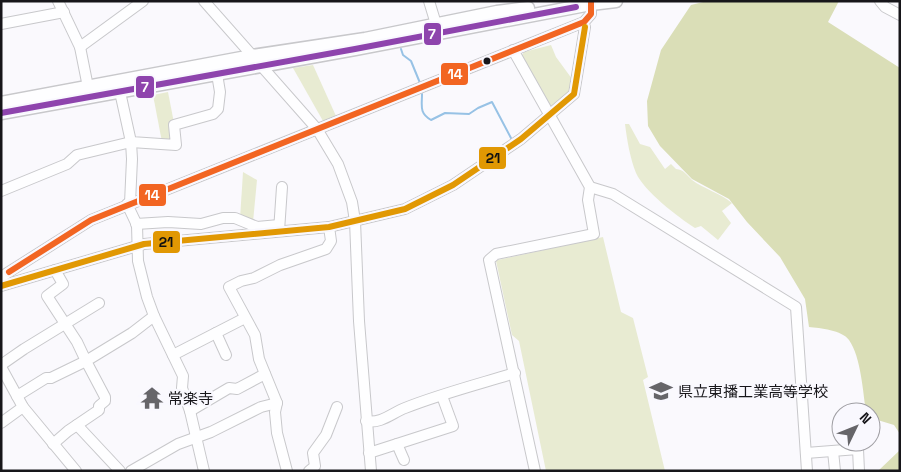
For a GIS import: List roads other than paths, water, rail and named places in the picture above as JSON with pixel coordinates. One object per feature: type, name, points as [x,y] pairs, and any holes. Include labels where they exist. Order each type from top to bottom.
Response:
[{"type":"main road","points":[[1,103],[252,56],[365,39],[529,4],[559,1]]},
{"type":"main road","points":[[1,113],[591,3],[616,1]]},
{"type":"street","points":[[58,1],[80,47],[88,87]]},
{"type":"street","points":[[80,47],[143,1]]},
{"type":"street","points":[[204,1],[317,129],[338,164],[346,184],[356,221],[359,321],[371,471]]},
{"type":"street","points":[[429,1],[436,24]]},
{"type":"street","points":[[880,1],[885,7],[900,15]]},
{"type":"street","points":[[1,277],[91,220],[587,20],[591,14],[591,3]]},
{"type":"street","points":[[1,24],[64,12]]},
{"type":"street","points":[[1,286],[144,244],[279,229],[329,227],[405,209],[453,185],[521,139],[574,94],[585,27]]},
{"type":"street","points":[[513,50],[590,187],[588,200],[594,234],[496,254],[489,260],[536,471]]},
{"type":"street","points":[[1,191],[67,164],[77,155],[131,142],[176,144],[174,125],[212,114],[218,109],[220,92],[217,74]]},
{"type":"street","points":[[120,92],[131,142],[132,158],[128,204],[136,224],[139,246],[138,261],[146,296],[183,376],[182,388],[190,411],[204,471]]},
{"type":"street","points":[[279,229],[282,187]]},
{"type":"street","points":[[590,187],[613,194],[796,307],[807,471]]},
{"type":"street","points":[[136,224],[168,222],[198,224],[223,218],[235,218],[257,227],[279,229]]},
{"type":"street","points":[[287,471],[277,433],[277,403],[259,359],[255,336],[229,287],[241,281],[254,278],[280,265],[326,249],[331,240],[329,227]]},
{"type":"street","points":[[52,444],[99,410],[99,406],[105,401],[105,397],[86,361],[47,296],[62,284],[55,270]]},
{"type":"street","points":[[76,471],[23,407],[1,366],[24,349],[99,304]]},
{"type":"street","points":[[17,396],[46,378],[51,378],[86,361],[132,333],[154,316]]},
{"type":"street","points":[[173,355],[245,318]]},
{"type":"street","points":[[216,333],[226,355]]},
{"type":"street","points":[[366,421],[372,422],[386,418],[404,408],[515,373]]},
{"type":"street","points":[[190,411],[229,388],[237,389],[265,374]]},
{"type":"street","points":[[369,453],[454,426],[442,396]]},
{"type":"street","points":[[131,471],[146,460],[178,444],[211,432],[261,407],[277,403]]},
{"type":"street","points":[[1,423],[23,407]]},
{"type":"street","points":[[309,471],[315,466],[316,462],[313,453],[326,435],[337,407]]},
{"type":"street","points":[[76,425],[120,471]]},
{"type":"street","points":[[398,444],[404,460]]},
{"type":"street","points":[[806,453],[831,451]]},
{"type":"street","points":[[833,452],[835,471]]},
{"type":"street","points":[[858,452],[859,471]]},
{"type":"waterway","points":[[401,49],[403,55],[411,61],[420,83]]},
{"type":"waterway","points":[[422,94],[423,112],[431,120],[445,113],[469,114],[492,102],[512,140]]},
{"type":"place","name":"県立東播工業高等学校","points":[[661,391]]},
{"type":"place","name":"常楽寺","points":[[152,398]]}]
